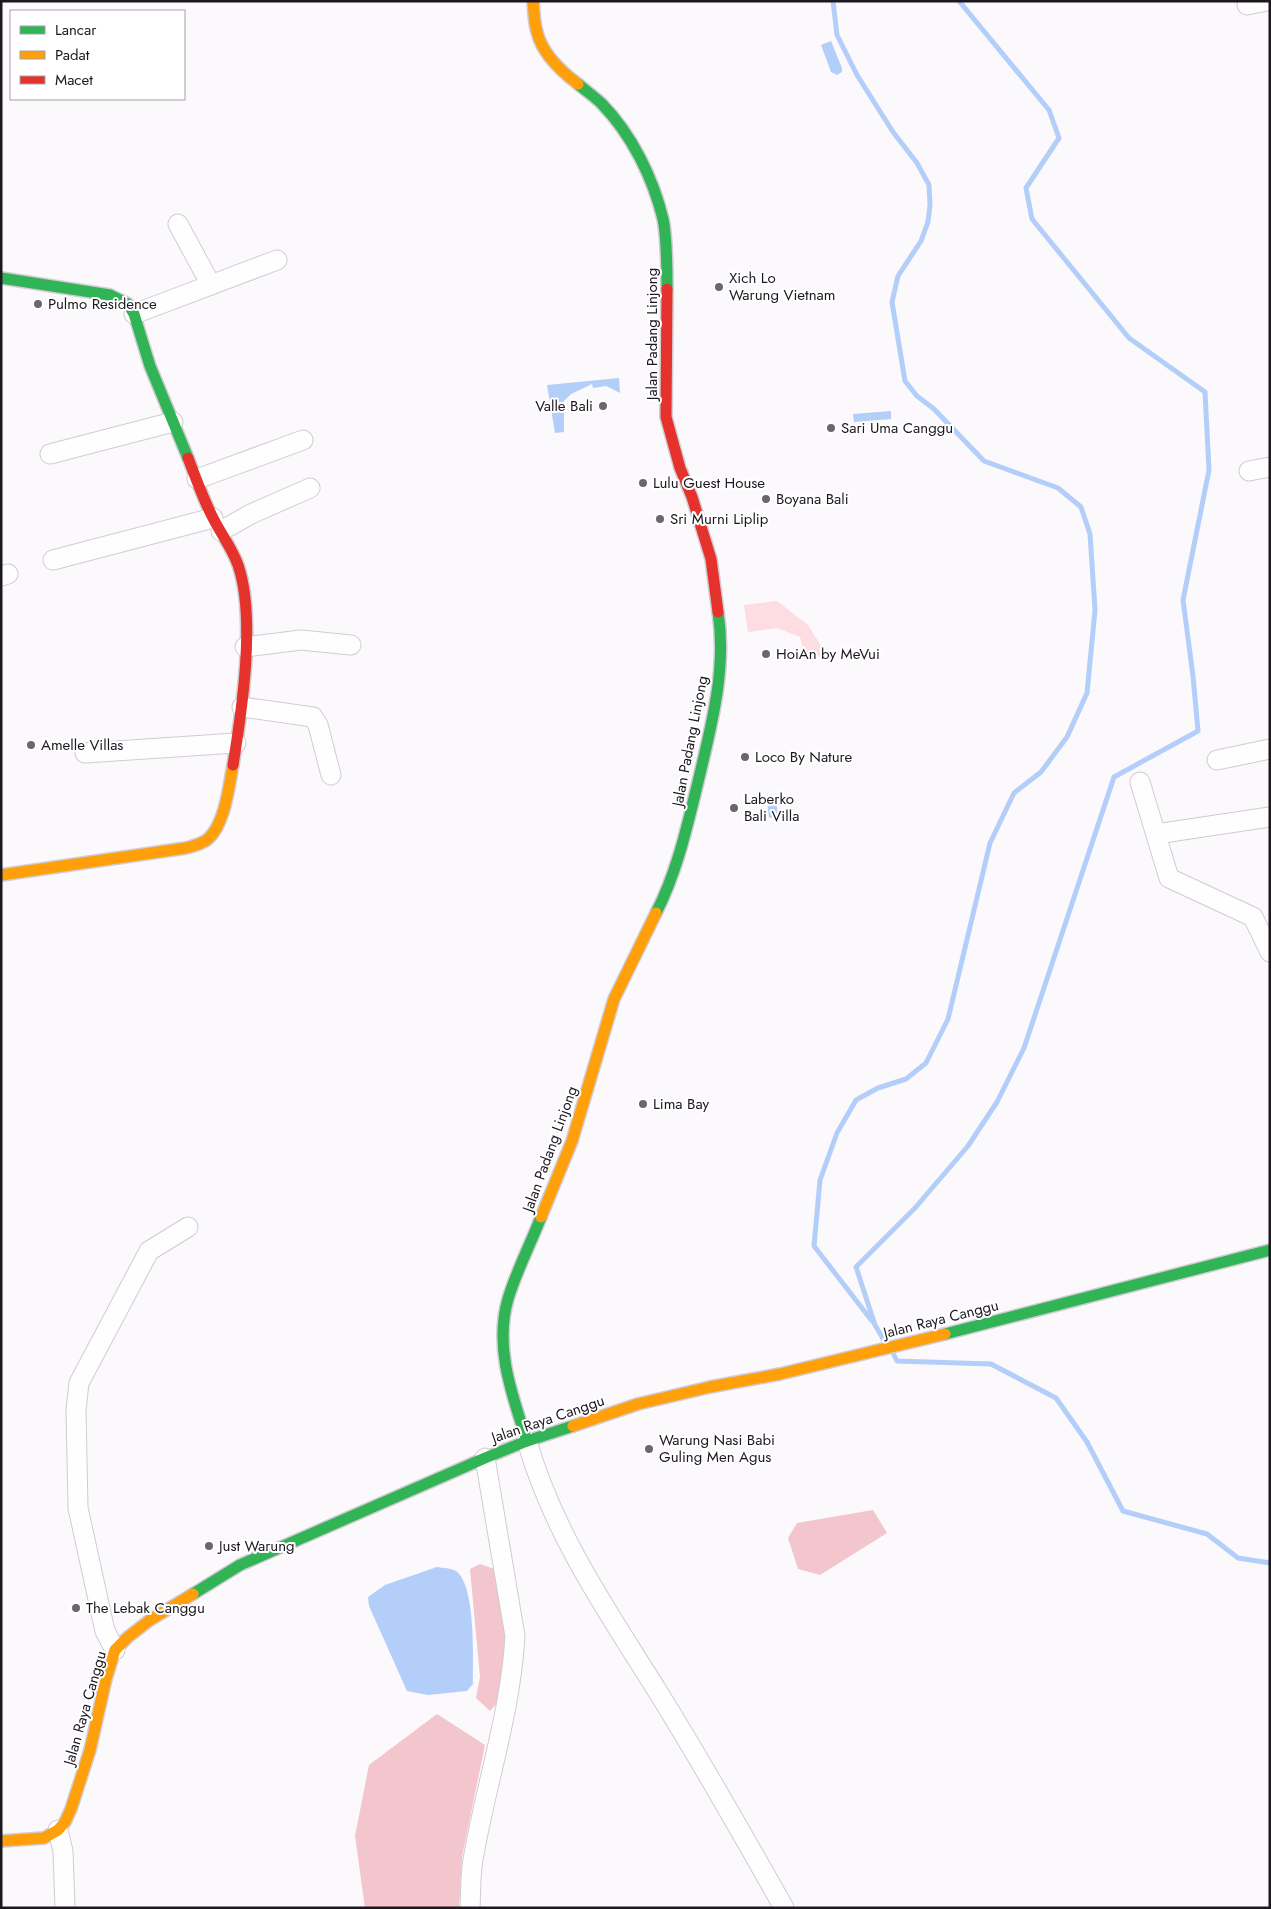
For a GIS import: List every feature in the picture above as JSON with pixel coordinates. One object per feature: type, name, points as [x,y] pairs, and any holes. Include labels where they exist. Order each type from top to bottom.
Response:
[{"type":"street","name":"Jalan Padang Linjong","points":[[527,1441],[508,1382],[503,1331],[508,1300],[572,1141],[589,1086],[602,1033],[614,999],[659,908],[676,867],[713,718],[721,658],[721,630],[711,558],[692,498],[677,460],[666,417],[668,275],[663,220],[648,175],[639,155],[615,119],[601,103],[566,75],[545,50],[537,33],[533,1]]},
{"type":"street","points":[[1247,5],[1267,1]]},
{"type":"street","points":[[178,224],[211,285]]},
{"type":"street","points":[[134,314],[278,260]]},
{"type":"street","points":[[1,278],[110,295],[128,304],[134,314],[150,366],[197,479],[240,571],[245,626],[242,707],[228,790],[219,822],[214,832],[206,841],[186,848],[1,875]]},
{"type":"street","points":[[50,454],[174,422]]},
{"type":"street","points":[[197,479],[303,440]]},
{"type":"street","points":[[1248,471],[1270,468]]},
{"type":"street","points":[[53,560],[217,524],[251,514],[310,488]]},
{"type":"street","points":[[245,647],[301,640],[351,645]]},
{"type":"street","points":[[242,707],[313,717],[318,725],[331,775]]},
{"type":"street","points":[[85,753],[236,743]]},
{"type":"street","points":[[1217,760],[1270,749]]},
{"type":"street","points":[[1140,782],[1169,878],[1253,917],[1270,952]]},
{"type":"street","points":[[1156,834],[1270,816]]},
{"type":"street","points":[[115,1650],[105,1631],[78,1508],[76,1410],[79,1383],[148,1251],[188,1227]]},
{"type":"street","name":"Jalan Raya Canggu","points":[[51,1834],[66,1822],[74,1800],[90,1750],[106,1679],[115,1650],[150,1620],[240,1565],[527,1441],[638,1404],[710,1387],[780,1374],[897,1346],[1270,1250]]},
{"type":"street","points":[[527,1441],[545,1496],[565,1538],[702,1763],[784,1908]]},
{"type":"street","points":[[470,1908],[473,1856],[505,1715],[514,1663],[515,1636],[485,1458]]},
{"type":"street","points":[[1,1841],[51,1834],[63,1850],[65,1908]]},
{"type":"shaded area","points":[[777,601],[808,625],[826,654],[806,660],[800,637],[777,628],[748,632],[744,605]]},
{"type":"shaded area","points":[[873,1510],[887,1533],[820,1575],[798,1569],[788,1538],[797,1523]]},
{"type":"shaded area","points":[[480,1564],[494,1569],[504,1608],[508,1654],[501,1699],[490,1711],[476,1698],[480,1677],[470,1569]]},
{"type":"shaded area","points":[[437,1714],[485,1745],[462,1857],[459,1908],[365,1908],[355,1836],[369,1765]]},
{"type":"water","points":[[831,41],[842,68],[842,72],[837,75],[831,72],[821,45]]},
{"type":"water","points":[[619,378],[620,393],[606,386],[593,388],[592,384],[571,394],[560,405],[564,412],[564,432],[555,433],[547,385]]},
{"type":"water","points":[[891,411],[891,419],[854,422],[853,414]]},
{"type":"water","points":[[776,799],[778,817],[769,818],[767,800]]},
{"type":"water","points":[[437,1567],[456,1571],[467,1591],[472,1624],[473,1684],[467,1691],[428,1695],[407,1691],[369,1606],[368,1597],[385,1585]]},
{"type":"waterway","points":[[833,1],[837,35],[857,75],[893,132],[917,163],[929,185],[930,205],[928,222],[921,241],[898,276],[892,302],[905,381],[917,396],[934,409],[984,461],[1058,488],[1081,507],[1090,534],[1095,610],[1087,693],[1067,737],[1041,772],[1014,793],[990,843],[948,1019],[926,1063],[906,1079],[878,1088],[856,1100],[837,1133],[820,1180],[814,1246],[872,1321]]},
{"type":"waterway","points":[[885,1342],[875,1325],[856,1267],[915,1208],[968,1146],[997,1102],[1024,1048],[1114,777],[1198,731],[1183,600],[1209,470],[1205,392],[1129,338],[1032,219],[1026,188],[1059,138],[1049,110],[959,1]]},
{"type":"waterway","points":[[894,1355],[897,1361],[991,1364],[1056,1398],[1087,1442],[1123,1511],[1207,1534],[1238,1558],[1270,1563]]},
{"type":"traffic: fast","points":[[578,84],[599,101],[613,116],[632,143],[647,173],[663,219],[667,289]]},
{"type":"traffic: fast","points":[[1,278],[110,295],[128,304],[134,314],[150,366],[188,458]]},
{"type":"traffic: fast","points":[[656,913],[670,882],[681,849],[712,719],[719,676],[720,633],[718,612]]},
{"type":"traffic: fast","points":[[527,1441],[507,1371],[504,1353],[504,1317],[515,1278],[541,1217]]},
{"type":"traffic: fast","points":[[945,1334],[1270,1250]]},
{"type":"traffic: fast","points":[[193,1594],[240,1565],[485,1458],[527,1441],[573,1426]]},
{"type":"traffic: slow","points":[[533,1],[536,28],[543,47],[559,68],[578,84]]},
{"type":"traffic: slow","points":[[1,875],[186,848],[201,844],[208,839],[219,824],[228,794],[233,765]]},
{"type":"traffic: slow","points":[[541,1217],[572,1141],[614,999],[656,913]]},
{"type":"traffic: slow","points":[[573,1426],[638,1404],[710,1387],[780,1374],[945,1334]]},
{"type":"traffic: slow","points":[[1,1841],[44,1838],[58,1830],[65,1822],[90,1750],[106,1679],[115,1650],[150,1620],[193,1594]]},
{"type":"traffic: jam","points":[[667,289],[666,417],[680,468],[692,497],[711,559],[718,612]]},
{"type":"traffic: jam","points":[[188,458],[209,511],[236,559],[243,586],[246,610],[246,664],[233,765]]},
{"type":"place","name":"Xich Lo Warung Vietnam","points":[[719,287]]},
{"type":"place","name":"Pulmo Residence","points":[[38,304]]},
{"type":"place","name":"Valle Bali","points":[[603,406]]},
{"type":"place","name":"Sari Uma Canggu","points":[[831,428]]},
{"type":"place","name":"Lulu Guest House","points":[[643,483]]},
{"type":"place","name":"Boyana Bali","points":[[766,499]]},
{"type":"place","name":"Sri Murni Liplip","points":[[660,519]]},
{"type":"place","name":"HoiAn by MeVui","points":[[766,654]]},
{"type":"place","name":"Amelle Villas","points":[[31,745]]},
{"type":"place","name":"Loco By Nature","points":[[745,757]]},
{"type":"place","name":"Laberko Bali Villa","points":[[734,808]]},
{"type":"place","name":"Lima Bay","points":[[643,1104]]},
{"type":"place","name":"Warung Nasi Babi Guling Men Agus","points":[[649,1449]]},
{"type":"place","name":"Just Warung","points":[[209,1546]]},
{"type":"place","name":"The Lebak Canggu","points":[[76,1608]]}]
